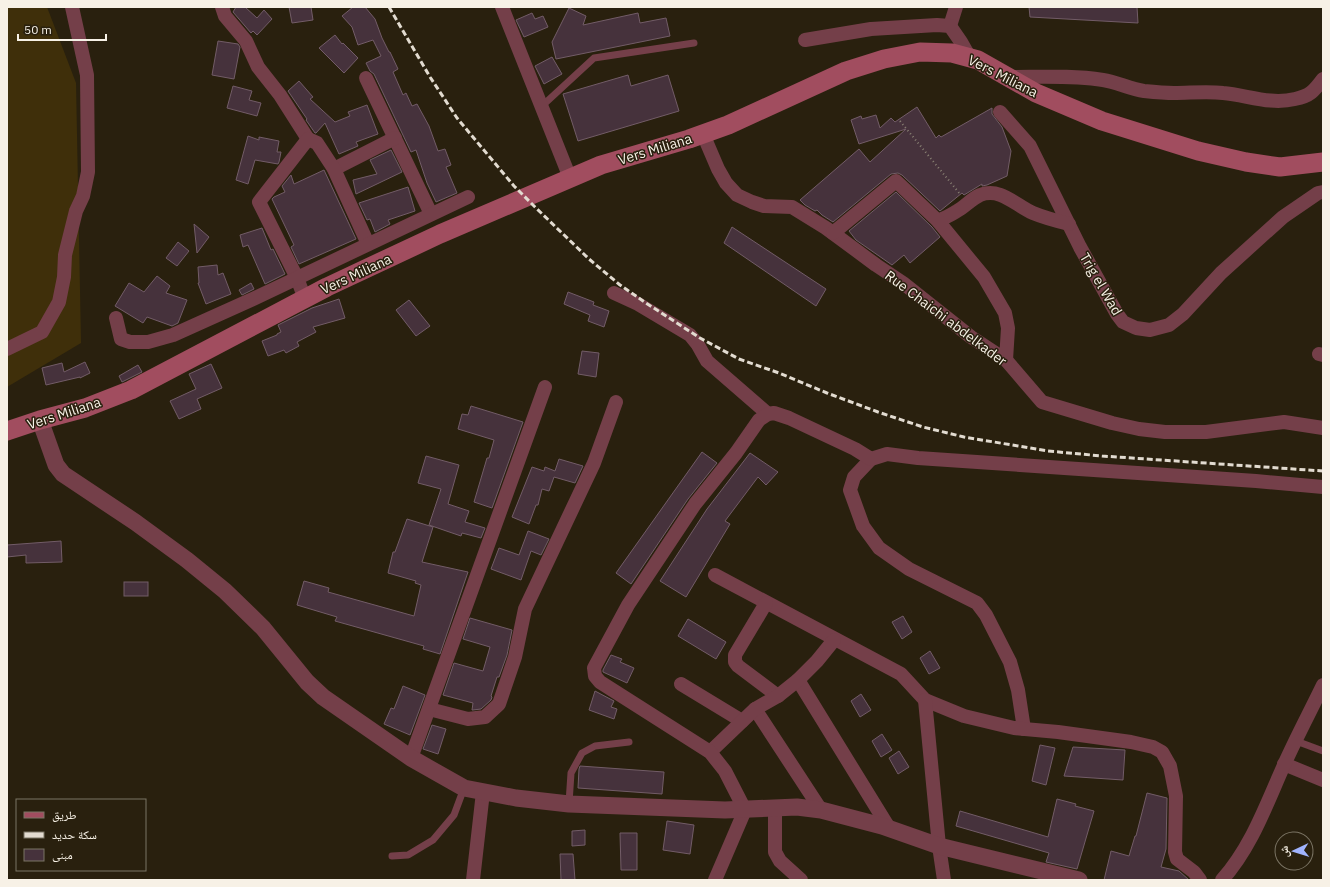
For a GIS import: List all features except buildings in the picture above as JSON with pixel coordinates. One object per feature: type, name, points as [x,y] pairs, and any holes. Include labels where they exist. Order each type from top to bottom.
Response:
[{"type":"main road","name":"Vers Miliana","points":[[7,431],[40,420],[85,408],[131,390],[327,287],[440,234],[570,178],[601,165],[728,125],[846,71],[884,59],[920,52],[952,53],[978,60],[1036,93],[1102,121],[1198,151],[1246,162],[1280,167],[1323,162]]},
{"type":"street","points":[[7,349],[42,332],[59,302],[64,277],[65,255],[74,219],[83,196],[88,146],[87,75],[72,7]]},
{"type":"street","points":[[222,7],[225,16],[246,42],[258,67],[280,95],[308,139],[316,143],[334,169],[368,244]]},
{"type":"street","points":[[502,7],[570,178]]},
{"type":"street","points":[[950,26],[956,7]]},
{"type":"street","points":[[805,40],[872,30],[938,25],[950,26]]},
{"type":"street","points":[[950,26],[970,58]]},
{"type":"street","points":[[1008,77],[1079,77],[1104,80],[1142,90],[1172,93],[1221,93],[1260,100],[1278,101],[1295,100],[1308,96],[1323,79]]},
{"type":"street","points":[[366,78],[432,214]]},
{"type":"street","name":"Trig el Wad","points":[[1000,112],[1030,146],[1080,247],[1116,314],[1123,322],[1136,328],[1150,330],[1169,325],[1183,314],[1221,272],[1283,217],[1323,192]]},
{"type":"street","name":"Rue Chaichi abdelkader","points":[[703,134],[718,169],[726,183],[737,195],[764,206],[792,207],[833,233],[903,283],[971,337],[1006,360],[1042,402],[1112,423],[1139,429],[1166,432],[1206,432],[1284,422],[1323,428]]},
{"type":"street","points":[[334,169],[395,138]]},
{"type":"street","points":[[305,298],[297,278],[259,202],[308,139]]},
{"type":"street","points":[[833,233],[896,181],[938,221],[984,277],[1005,313],[1008,328],[1006,360]]},
{"type":"street","points":[[938,221],[982,194],[996,193],[1007,197],[1022,208],[1034,214],[1069,224]]},
{"type":"street","points":[[116,318],[121,339],[130,342],[148,342],[173,335],[468,197]]},
{"type":"street","points":[[614,293],[638,304],[690,336],[698,345],[707,361],[768,414]]},
{"type":"street","points":[[411,758],[545,388]]},
{"type":"street","points":[[429,709],[468,720],[485,717],[499,704],[515,657],[526,609],[594,464],[616,402]]},
{"type":"street","points":[[745,810],[725,771],[710,752],[600,682],[595,676],[594,668],[628,605],[694,504],[736,453],[759,420],[768,414],[789,418],[855,449],[871,460]]},
{"type":"street","points":[[40,420],[56,465],[63,474],[135,522],[225,591],[263,628],[307,682],[322,697],[411,758],[464,788],[516,798],[569,804],[703,810],[775,808],[821,810],[856,818],[889,828],[939,846],[1079,880]]},
{"type":"street","points":[[1024,729],[1018,690],[1010,662],[986,615],[977,602],[909,569],[879,548],[863,526],[850,490],[854,477],[871,460],[887,454],[918,458],[1256,481],[1323,488]]},
{"type":"street","points":[[715,575],[834,640],[901,674],[925,700],[964,716],[1014,728],[1131,742],[1153,747],[1162,752],[1170,766],[1176,796],[1175,852],[1177,859],[1194,872],[1200,880]]},
{"type":"street","points":[[766,603],[735,655],[735,662],[738,666],[778,696]]},
{"type":"street","points":[[710,752],[755,709],[778,696],[798,680],[817,662],[834,640]]},
{"type":"street","points":[[798,680],[889,828]]},
{"type":"street","points":[[681,684],[742,721]]},
{"type":"street","points":[[1222,880],[1233,868],[1248,843],[1264,812],[1284,764],[1323,685]]},
{"type":"street","points":[[925,700],[939,846],[944,880]]},
{"type":"street","points":[[755,709],[821,810]]},
{"type":"street","points":[[1284,764],[1323,780]]},
{"type":"street","points":[[473,880],[483,792]]},
{"type":"street","points":[[775,808],[775,852],[780,861],[801,880]]},
{"type":"street","points":[[715,880],[745,810]]},
{"type":"lane","points":[[542,106],[594,58],[694,43]]},
{"type":"lane","points":[[1296,740],[1323,751]]},
{"type":"lane","points":[[569,804],[571,773],[582,753],[595,746],[629,742]]},
{"type":"lane","points":[[392,856],[408,855],[433,840],[454,815],[464,788]]},
{"type":"path","points":[[900,121],[967,203]]},
{"type":"shaded area","points":[[7,7],[47,7],[76,83],[81,343],[7,387]]},
{"type":"railway","points":[[389,7],[430,77],[457,118],[514,186],[589,259],[620,285],[700,338],[739,359],[878,412],[923,427],[964,437],[1048,451],[1323,471]]}]
